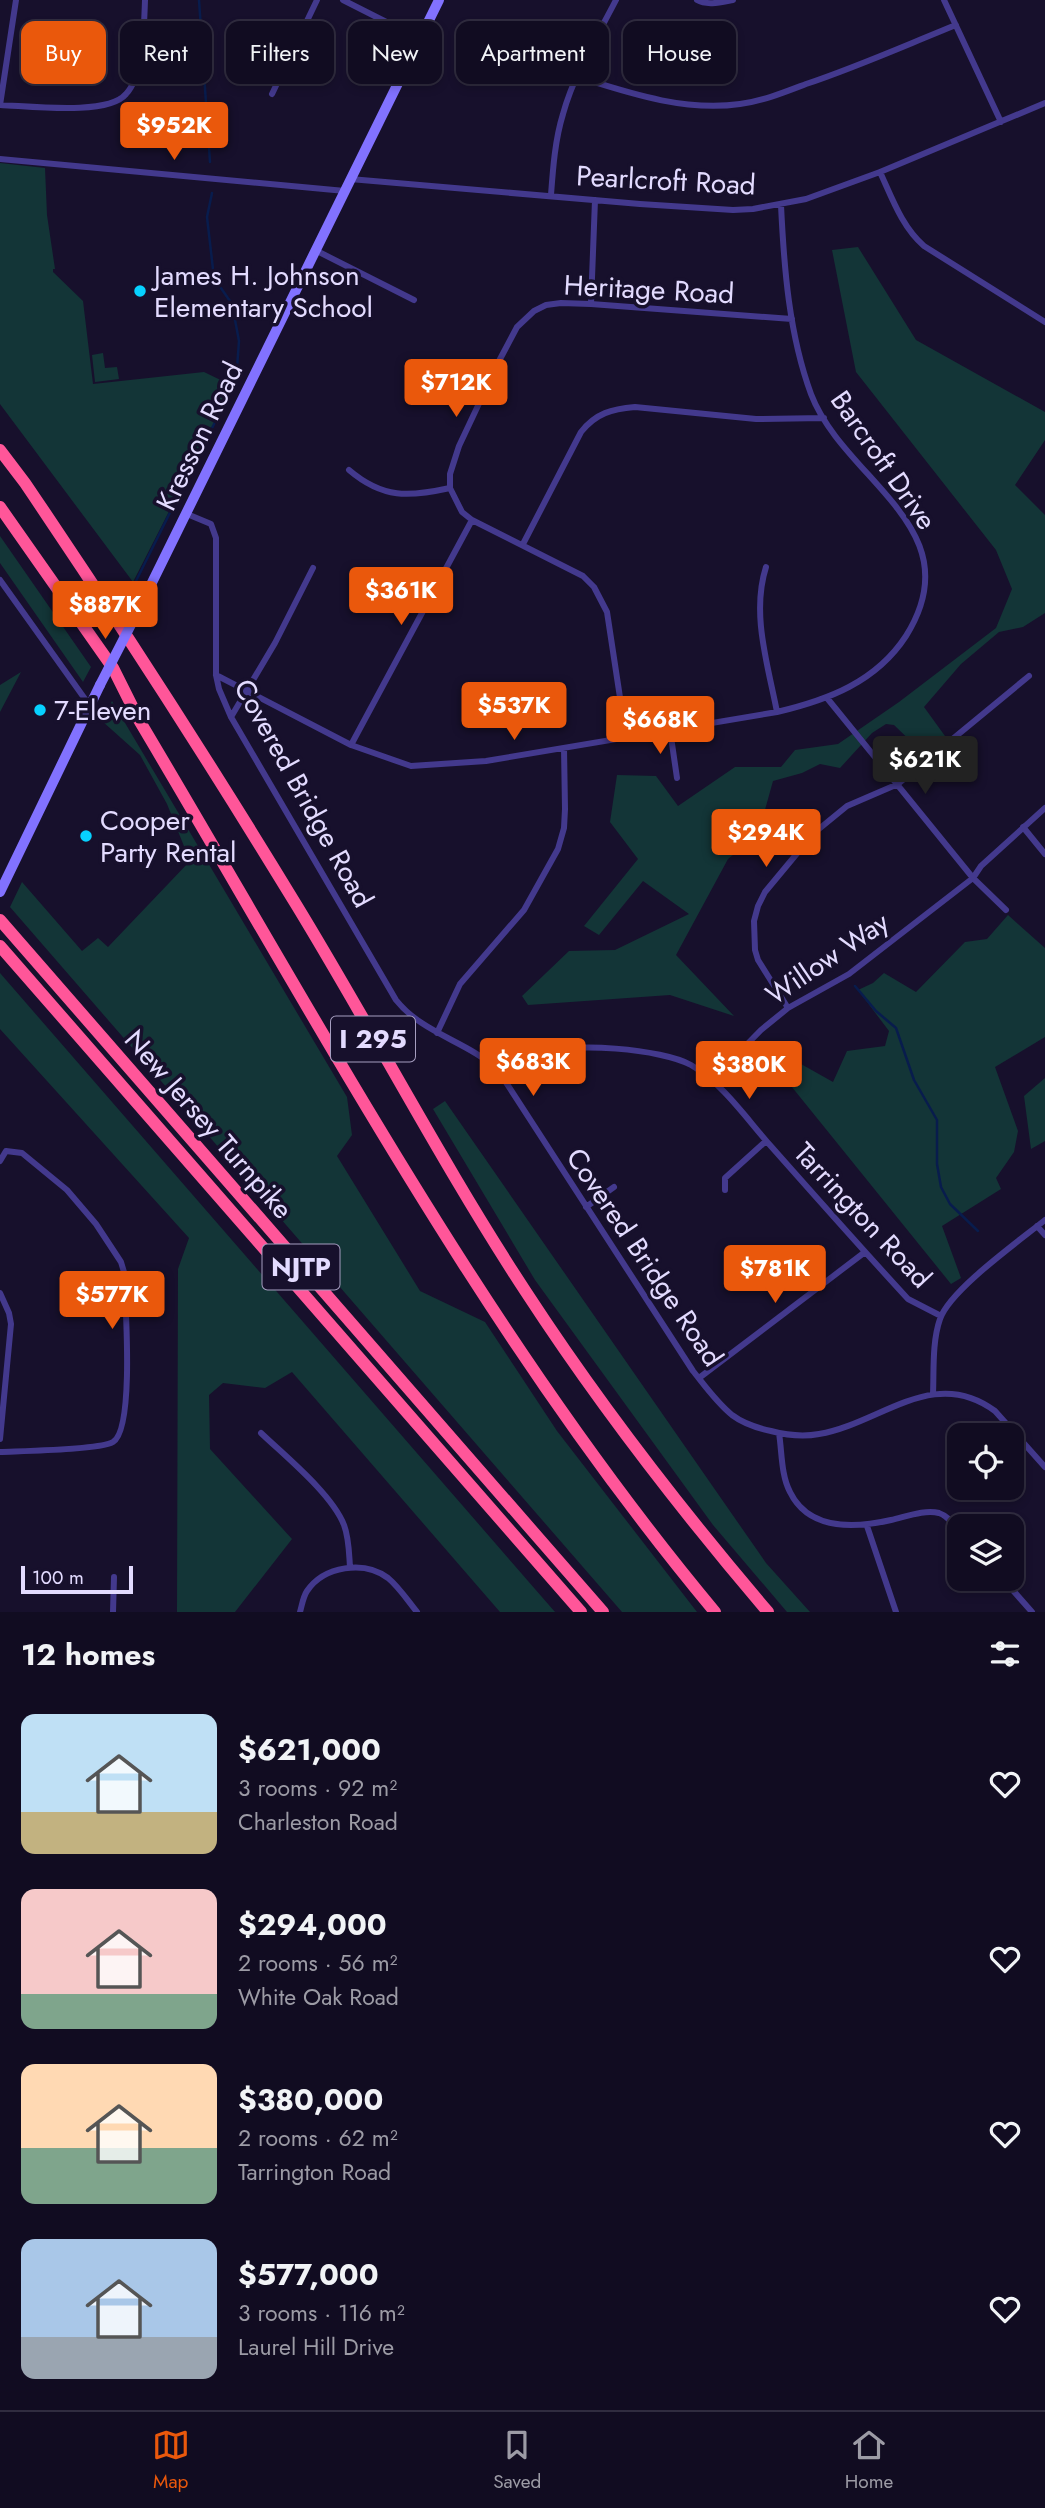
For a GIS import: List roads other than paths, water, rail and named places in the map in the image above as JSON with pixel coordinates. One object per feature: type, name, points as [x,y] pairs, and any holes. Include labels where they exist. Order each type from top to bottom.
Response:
[{"type":"highway","name":"I 295","points":[[0,450],[164,692],[298,909],[464,1193],[527,1294],[595,1393],[644,1458],[768,1612]]},
{"type":"highway","name":"I 295","points":[[0,507],[113,668],[139,720],[404,1168],[492,1311],[585,1445],[715,1612]]},
{"type":"highway","name":"New Jersey Turnpike","points":[[0,920],[603,1612]]},
{"type":"highway","name":"New Jersey Turnpike","points":[[0,946],[581,1612]]},
{"type":"street","points":[[16,0],[0,105],[85,108],[111,105],[125,96],[131,87],[138,66],[145,0]]},
{"type":"street","points":[[272,93],[317,0]]},
{"type":"street","points":[[344,0],[385,21]]},
{"type":"street","name":"Kresson Road","points":[[429,21],[439,0]]},
{"type":"street","points":[[606,21],[616,0]]},
{"type":"street","points":[[697,0],[720,3],[733,0]]},
{"type":"street","points":[[944,0],[1000,122]]},
{"type":"street","points":[[600,84],[669,102],[740,104],[771,97],[827,77],[956,26]]},
{"type":"street","name":"Kresson Road","points":[[0,892],[398,84]]},
{"type":"street","points":[[551,195],[556,141],[563,112],[575,84]]},
{"type":"street","name":"Pearlcroft Road","points":[[350,179],[733,210],[781,205],[806,199],[880,172],[1045,103]]},
{"type":"street","points":[[0,159],[345,191]]},
{"type":"street","points":[[880,172],[906,227],[915,238],[1045,322]]},
{"type":"street","points":[[591,304],[595,200]]},
{"type":"street","name":"Barcroft Drive","points":[[216,675],[351,745],[411,766],[431,766],[486,761],[776,712],[827,698],[863,679],[883,663],[901,643],[915,621],[923,597],[926,575],[923,553],[911,527],[832,433],[811,394],[792,319],[784,268],[781,205]]},
{"type":"street","points":[[315,250],[414,300]]},
{"type":"street","name":"Heritage Road","points":[[450,488],[450,474],[459,446],[517,327],[534,311],[546,305],[591,304],[792,319]]},
{"type":"street","points":[[523,544],[581,432],[590,421],[601,414],[618,408],[635,407],[756,419],[824,418]]},
{"type":"street","points":[[349,470],[363,482],[405,495],[450,488],[463,512],[472,520],[583,576],[601,598],[607,611],[626,737]]},
{"type":"street","name":"Covered Bridge Road","points":[[187,514],[211,524],[216,538],[216,675],[231,717],[396,1000],[413,1018],[488,1060],[507,1081],[699,1378],[731,1414],[757,1428],[805,1436],[848,1427],[902,1402],[933,1394],[960,1395],[985,1404],[1011,1428],[1045,1467]]},
{"type":"street","points":[[351,745],[472,520]]},
{"type":"street","points":[[766,567],[761,584],[761,627],[776,712]]},
{"type":"street","points":[[231,717],[275,643],[313,568]]},
{"type":"street","points":[[0,580],[90,706]]},
{"type":"street","points":[[788,1008],[758,961],[755,950],[754,921],[765,892],[814,833],[847,806],[898,784],[1030,676]]},
{"type":"street","points":[[827,698],[973,878],[1006,910]]},
{"type":"street","points":[[670,730],[677,778]]},
{"type":"street","points":[[438,1033],[460,984],[524,910],[558,849],[564,819],[564,748]]},
{"type":"street","name":"Willow Way","points":[[711,1081],[761,1030],[788,1008],[849,974],[973,878],[982,866],[1045,808]]},
{"type":"street","points":[[1023,827],[1045,854]]},
{"type":"street","name":"Tarrington Road","points":[[507,1081],[537,1055],[556,1049],[593,1047],[680,1060],[692,1066],[711,1081],[908,1299],[941,1316]]},
{"type":"street","points":[[725,1190],[725,1178],[766,1141]]},
{"type":"street","points":[[0,1161],[6,1151],[22,1153],[67,1190],[96,1224],[121,1262],[124,1272],[127,1394],[122,1431],[113,1442],[96,1446],[0,1452]]},
{"type":"street","points":[[586,1207],[614,1187]]},
{"type":"street","points":[[933,1394],[936,1337],[941,1316],[952,1298],[1045,1220]]},
{"type":"street","points":[[1037,1226],[1045,1235]]},
{"type":"street","points":[[699,1378],[865,1252]]},
{"type":"street","points":[[0,1293],[11,1324],[0,1439]]},
{"type":"street","points":[[261,1433],[313,1483],[338,1512],[345,1525],[350,1567]]},
{"type":"street","points":[[779,1433],[789,1492],[817,1519],[844,1526],[867,1526],[933,1512],[947,1517]]},
{"type":"street","points":[[867,1526],[896,1612]]},
{"type":"street","points":[[300,1612],[307,1591],[316,1581],[332,1572],[350,1567],[383,1575],[417,1612]]},
{"type":"street","points":[[113,1612],[114,1577]]},
{"type":"street","points":[[1013,1591],[1032,1612]]},
{"type":"waterway","points":[[199,0],[210,162]]},
{"type":"waterway","points":[[212,193],[207,217],[214,278],[232,304],[239,341],[237,368]]},
{"type":"waterway","points":[[134,585],[231,390]]},
{"type":"waterway","points":[[855,986],[876,1011],[896,1028],[914,1080],[937,1120],[937,1164],[941,1187],[950,1204],[978,1231]]},
{"type":"place","name":"James H. Johnson Elementary School","points":[[140,291]]},
{"type":"place","name":"7-Eleven","points":[[40,710]]},
{"type":"place","name":"Cooper Party Rental","points":[[86,836]]}]
